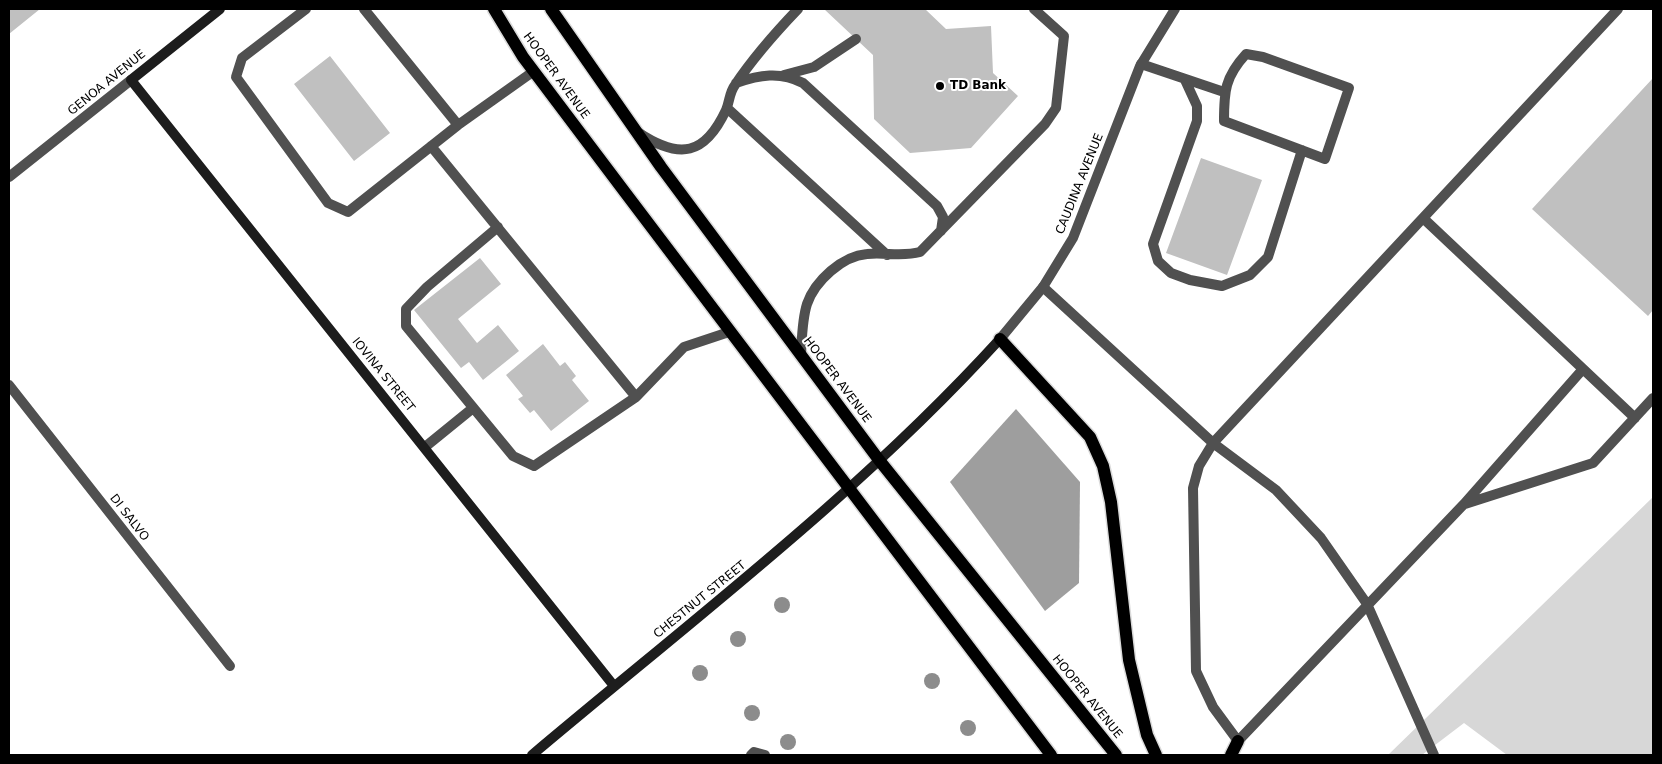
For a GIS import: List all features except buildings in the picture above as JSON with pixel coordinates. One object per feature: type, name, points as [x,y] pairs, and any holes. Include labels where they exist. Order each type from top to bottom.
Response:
[{"type":"main road","name":"HOOPER AVENUE","points":[[494,9],[534,71],[848,490],[1050,755]]},
{"type":"main road","name":"HOOPER AVENUE","points":[[551,9],[636,131],[879,460],[1116,755]]},
{"type":"main road","points":[[1000,339],[1090,437],[1103,466],[1111,502],[1129,660],[1147,735],[1156,755]]},
{"type":"main road","points":[[1231,755],[1238,741]]},
{"type":"street","name":"GENOA AVENUE","points":[[9,178],[220,9]]},
{"type":"street","points":[[306,9],[242,58],[236,77],[328,203],[348,212],[458,125],[534,71]]},
{"type":"street","points":[[364,9],[458,125]]},
{"type":"street","points":[[636,131],[657,145],[677,151],[694,149],[708,138],[727,108],[729,93],[763,46],[798,9]]},
{"type":"street","points":[[801,354],[807,304],[816,288],[841,262],[866,254],[906,256],[920,252],[1045,124],[1056,108],[1064,36],[1034,9]]},
{"type":"street","name":"CAUDINA AVENUE","points":[[879,460],[952,392],[1000,339],[1043,287],[1073,238],[1141,64],[1175,9]]},
{"type":"street","points":[[1583,369],[1464,504],[1238,741],[1213,707],[1196,671],[1193,488],[1199,466],[1213,443],[1618,9]]},
{"type":"street","points":[[736,83],[753,77],[784,76],[814,67],[856,39]]},
{"type":"street","points":[[1246,54],[1263,56],[1349,88],[1326,159],[1224,121],[1224,92],[1236,65],[1246,54]]},
{"type":"street","points":[[1141,64],[1224,92]]},
{"type":"street","points":[[784,76],[803,83],[937,206],[943,217],[941,231]]},
{"type":"street","name":"IOVINA STREET","points":[[131,80],[614,686]]},
{"type":"street","points":[[1184,80],[1198,106],[1197,120],[1153,244],[1158,261],[1171,273],[1222,286],[1250,275],[1268,257],[1302,150]]},
{"type":"street","points":[[727,108],[887,255]]},
{"type":"street","points":[[431,146],[636,397]]},
{"type":"street","points":[[1423,218],[1635,418]]},
{"type":"street","points":[[498,227],[426,287],[406,309],[406,326],[513,456],[534,466],[636,397],[684,347],[729,332]]},
{"type":"street","points":[[1043,287],[1213,443],[1276,490],[1321,538],[1367,604],[1434,755]]},
{"type":"street","name":"DI SALVO","points":[[9,386],[230,666]]},
{"type":"street","points":[[1464,504],[1592,463],[1653,398]]},
{"type":"street","points":[[425,447],[473,408]]},
{"type":"street","name":"CHESTNUT STREET","points":[[532,755],[752,575],[879,460]]},
{"type":"street","points":[[750,755],[754,752],[766,755]]},
{"type":"shaded area","points":[[1016,409],[1080,482],[1079,583],[1045,611],[950,482]]},
{"type":"shaded area","points":[[1653,497],[1653,755],[1507,755],[1464,723],[1422,755],[1388,755]]},
{"type":"place","name":"TD Bank","points":[[940,86]]}]
